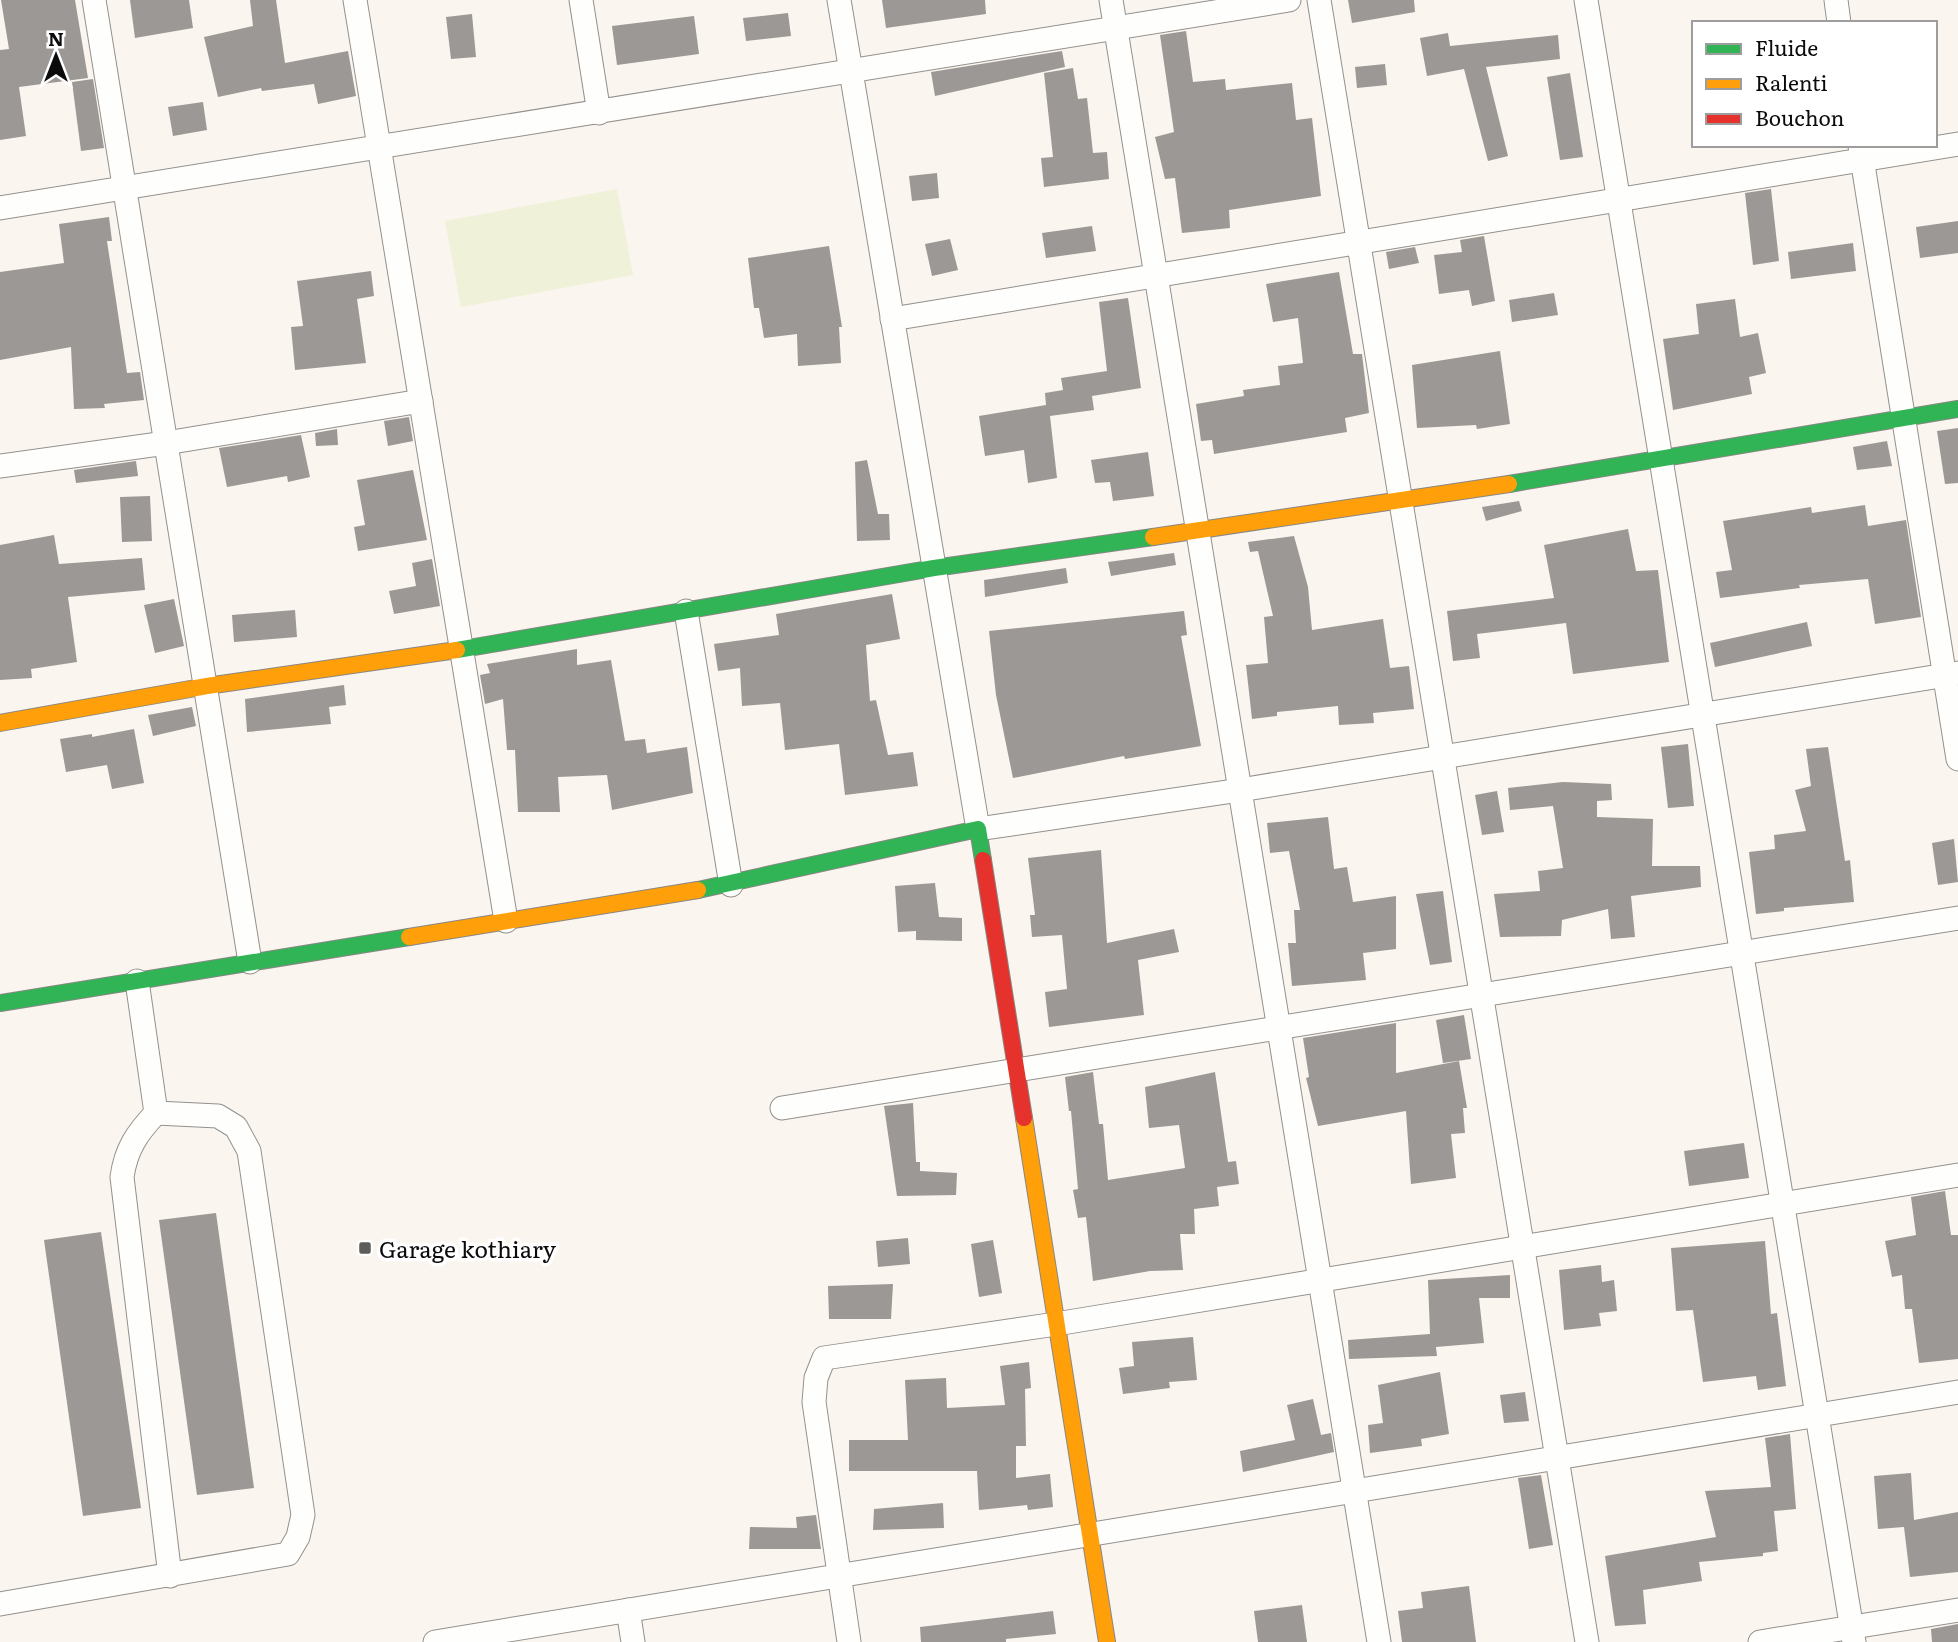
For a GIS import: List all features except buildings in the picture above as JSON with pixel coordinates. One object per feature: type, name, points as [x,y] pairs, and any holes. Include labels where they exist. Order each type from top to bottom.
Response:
[{"type":"street","points":[[94,0],[250,962]]},
{"type":"street","points":[[355,0],[506,921]]},
{"type":"street","points":[[581,0],[599,113]]},
{"type":"street","points":[[839,0],[978,830],[1014,1070],[1107,1642]]},
{"type":"street","points":[[1111,0],[1379,1642]]},
{"type":"street","points":[[0,208],[125,190],[1289,0]]},
{"type":"street","points":[[1319,0],[1587,1642]]},
{"type":"street","points":[[1586,0],[1853,1635]]},
{"type":"street","points":[[1836,0],[1839,21]]},
{"type":"street","points":[[1937,146],[1958,144]]},
{"type":"street","points":[[892,319],[1619,199],[1861,152],[1922,147]]},
{"type":"street","points":[[1861,152],[1903,418],[1951,674],[1958,759]]},
{"type":"street","points":[[0,466],[166,443],[421,401]]},
{"type":"street","points":[[0,723],[207,686],[461,650],[934,568],[1401,502],[1958,410]]},
{"type":"street","points":[[686,611],[731,884]]},
{"type":"street","points":[[0,1000],[137,981],[731,884],[978,830],[1951,674]]},
{"type":"street","points":[[782,1108],[1958,918]]},
{"type":"street","points":[[137,981],[156,1113]]},
{"type":"street","points":[[0,1604],[170,1576],[288,1554],[298,1537],[303,1515],[249,1151],[236,1127],[218,1116],[156,1113],[135,1135],[125,1156],[122,1177],[170,1576]]},
{"type":"street","points":[[849,1642],[814,1402],[816,1378],[824,1358],[1056,1324],[1958,1175]]},
{"type":"street","points":[[435,1642],[1958,1392]]},
{"type":"street","points":[[628,1610],[633,1642]]},
{"type":"street","points":[[1760,1642],[1853,1635],[1958,1610]]},
{"type":"green space","points":[[617,189],[633,275],[461,307],[445,221]]},
{"type":"traffic: fast","points":[[1509,484],[1958,409]]},
{"type":"traffic: fast","points":[[457,650],[934,568],[1153,537]]},
{"type":"traffic: fast","points":[[698,890],[978,829],[983,860]]},
{"type":"traffic: fast","points":[[0,1003],[409,937]]},
{"type":"traffic: slow","points":[[1153,537],[1509,484]]},
{"type":"traffic: slow","points":[[0,723],[207,686],[457,650]]},
{"type":"traffic: slow","points":[[409,937],[698,890]]},
{"type":"traffic: slow","points":[[1024,1118],[1107,1642]]},
{"type":"traffic: jam","points":[[983,860],[1024,1118]]},
{"type":"place","name":"Garage kothiary","points":[[365,1248]]}]
